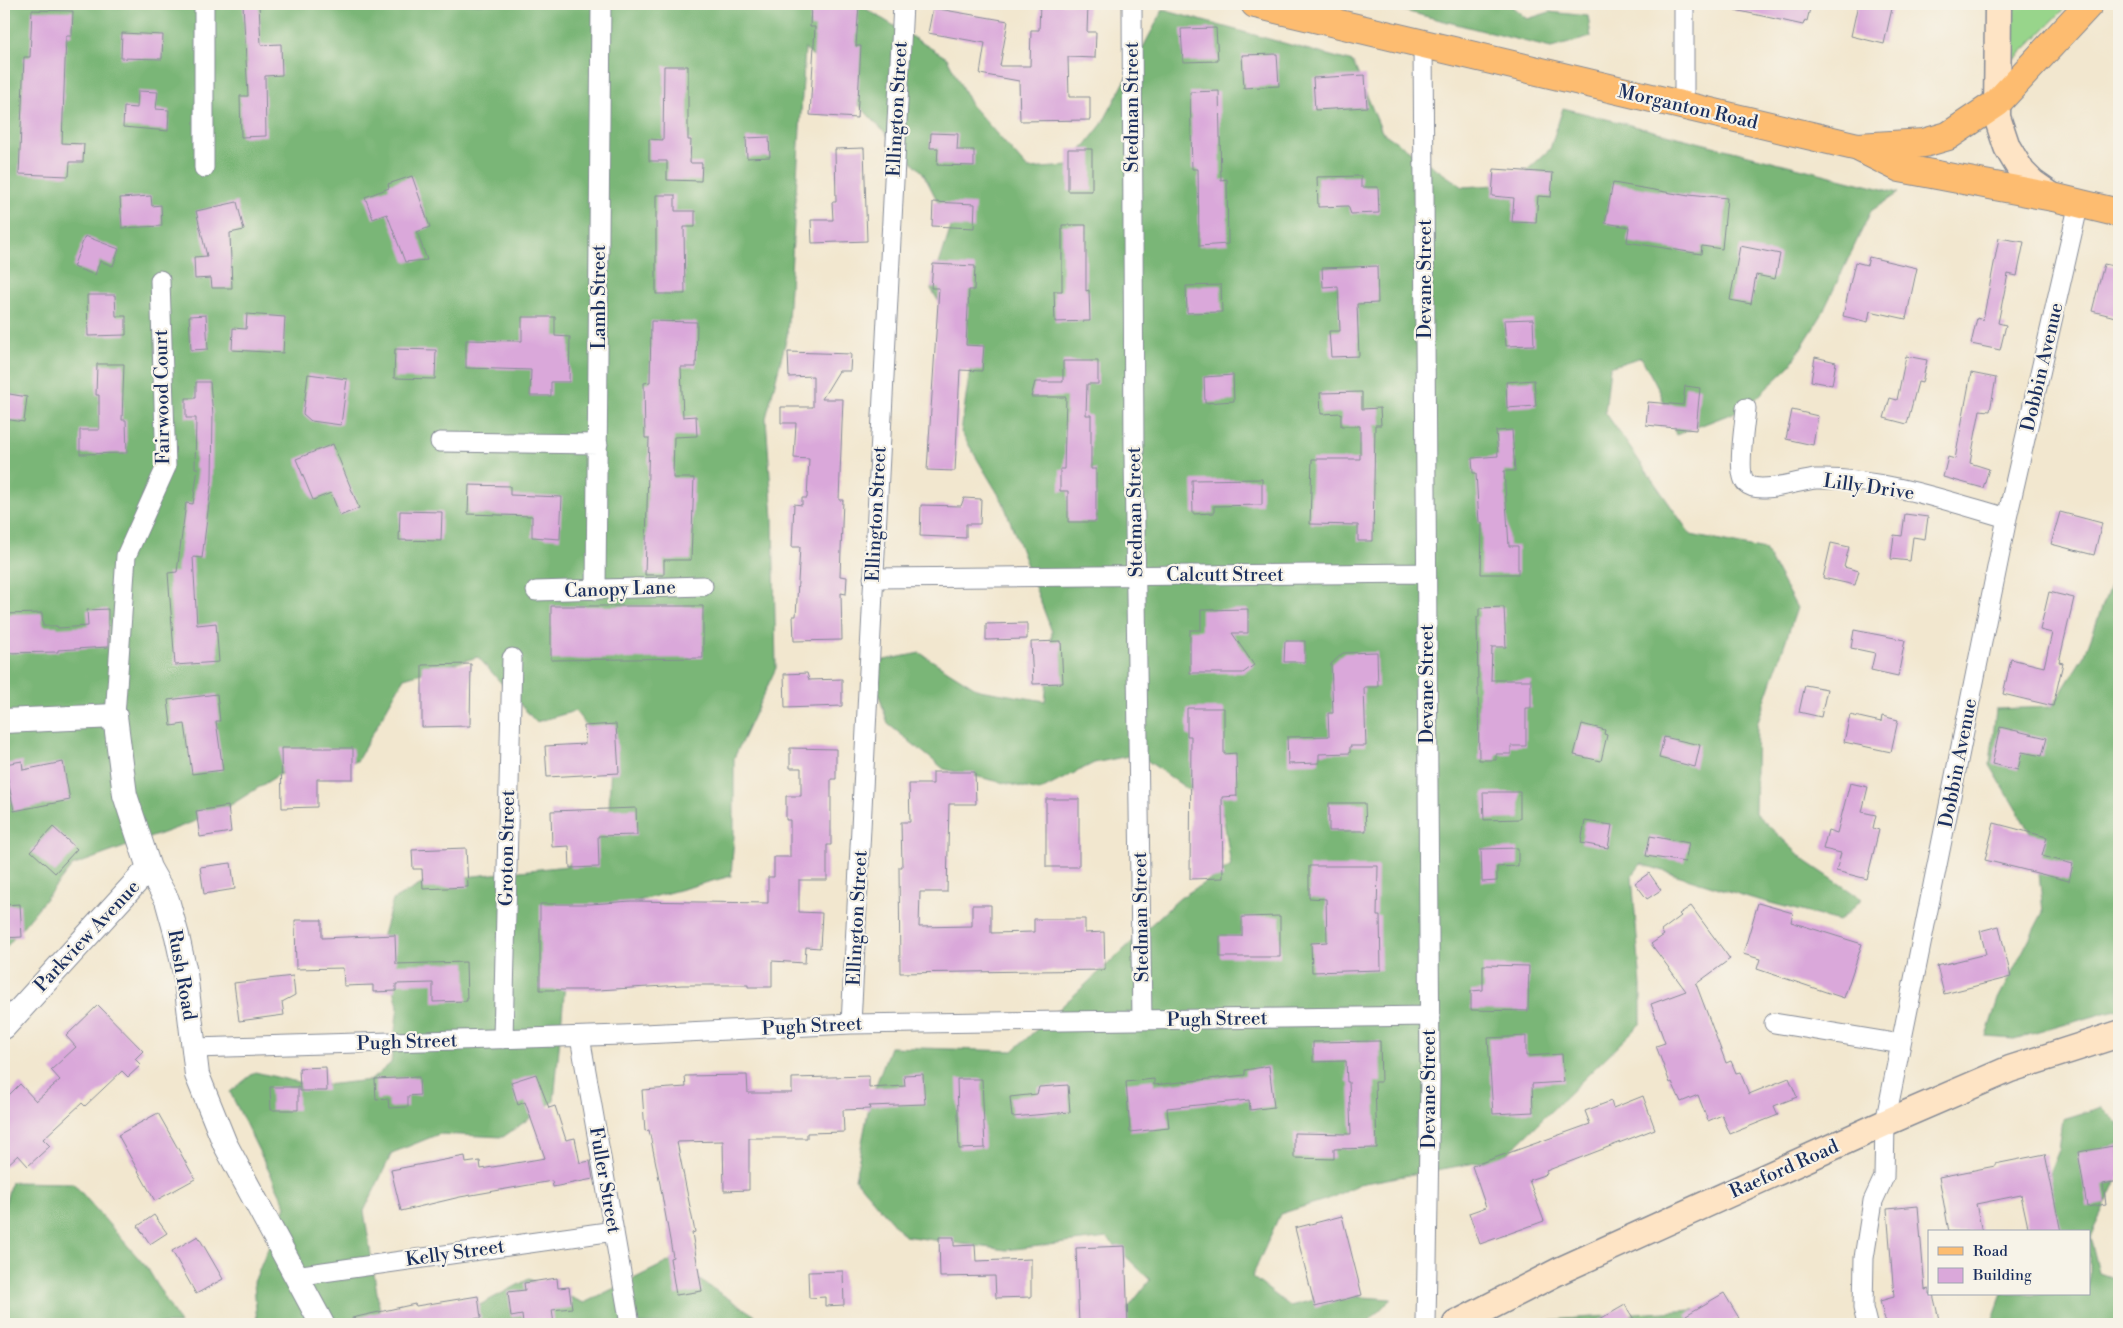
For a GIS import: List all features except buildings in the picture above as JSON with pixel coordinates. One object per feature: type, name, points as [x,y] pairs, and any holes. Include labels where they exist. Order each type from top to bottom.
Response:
[{"type":"main road","name":"Morganton Road","points":[[1255,4],[1858,147],[1900,168],[2066,200],[2119,213]]},
{"type":"main road","points":[[1998,4],[1997,117],[2007,146],[2022,172],[2033,183],[2066,200]]},
{"type":"main road","points":[[1858,147],[1924,143],[1948,136],[1997,103],[2089,4]]},
{"type":"main road","name":"Raeford Road","points":[[1456,1324],[1561,1270],[2010,1068],[2119,1034]]},
{"type":"street","points":[[204,4],[204,168]]},
{"type":"street","name":"Lamb Street","points":[[596,590],[601,4]]},
{"type":"street","name":"Ellington Street","points":[[851,1024],[903,4]]},
{"type":"street","name":"Stedman Street","points":[[1132,4],[1136,576],[1142,1019]]},
{"type":"street","points":[[1684,4],[1684,106]]},
{"type":"street","name":"Devane Street","points":[[1423,44],[1430,1016],[1426,1324]]},
{"type":"street","name":"Dobbin Avenue","points":[[1867,1324],[1863,1308],[1864,1258],[1873,1201],[1884,1177],[1885,1123],[2007,518],[2066,200]]},
{"type":"street","name":"Fairwood Court","points":[[115,716],[126,556],[166,467],[160,280]]},
{"type":"street","name":"Lilly Drive","points":[[1746,408],[1741,470],[1745,482],[1752,487],[1774,487],[1808,479],[1824,479],[1894,487],[2007,518]]},
{"type":"street","points":[[440,442],[598,444]]},
{"type":"street","name":"Calcutt Street","points":[[873,578],[1426,574]]},
{"type":"street","name":"Canopy Lane","points":[[536,591],[703,586]]},
{"type":"street","name":"Groton Street","points":[[503,1039],[512,658]]},
{"type":"street","points":[[4,721],[115,716]]},
{"type":"street","name":"Rush Road","points":[[115,716],[125,795],[149,868],[167,900],[178,936],[185,973],[197,1075],[225,1144],[322,1324]]},
{"type":"street","name":"Parkview Avenue","points":[[4,1027],[149,868]]},
{"type":"street","name":"Pugh Street","points":[[194,1048],[503,1039],[851,1024],[1430,1016]]},
{"type":"street","points":[[1774,1023],[1901,1044]]},
{"type":"street","name":"Fuller Street","points":[[580,1036],[630,1324]]},
{"type":"street","name":"Kelly Street","points":[[295,1276],[614,1230]]},
{"type":"green space","points":[[9,4],[858,4],[947,58],[971,105],[1028,169],[1069,166],[1102,124],[1163,10],[1353,62],[1382,132],[1463,187],[1512,184],[1550,149],[1563,108],[1898,193],[1871,211],[1821,316],[1789,367],[1746,408],[1676,435],[1660,392],[1641,357],[1610,367],[1605,412],[1691,535],[1765,550],[1797,608],[1757,724],[1755,813],[1807,862],[1862,899],[1839,921],[1755,899],[1641,864],[1632,876],[1641,986],[1641,1023],[1503,1158],[1359,1184],[1331,1198],[1280,1214],[1252,1277],[1290,1306],[1334,1295],[1391,1299],[1366,1324],[1109,1324],[1117,1322],[1150,1280],[1107,1238],[1006,1250],[904,1236],[855,1179],[870,1101],[890,1047],[1013,1051],[1180,898],[1231,866],[1223,814],[1138,754],[1094,763],[1039,791],[944,769],[888,724],[869,663],[920,653],[979,690],[1045,701],[1052,632],[1003,502],[961,432],[972,355],[931,289],[951,227],[923,173],[805,48],[787,336],[766,418],[773,519],[776,668],[734,758],[734,836],[731,876],[608,909],[565,984],[554,1101],[503,1137],[439,1134],[392,1153],[364,1211],[382,1324],[257,1324],[254,1282],[286,1206],[230,1092],[255,1072],[315,1086],[371,1080],[391,1063],[398,1006],[382,938],[393,900],[427,881],[567,866],[609,813],[611,756],[575,711],[536,722],[478,657],[404,678],[357,761],[280,774],[218,813],[72,866],[4,950],[4,35]]},
{"type":"green space","points":[[1377,4],[1509,4],[1527,19],[1550,12],[1588,16],[1591,37],[1551,48]]},
{"type":"green space","points":[[2013,4],[2069,4],[2016,58],[2012,55]]},
{"type":"green space","points":[[2119,561],[2119,1009],[2014,1039],[1986,1037],[1998,999],[2043,912],[2036,843],[1990,765],[1996,709],[2052,707],[2085,654]]},
{"type":"green space","points":[[2102,1107],[2119,1124],[2119,1176],[2090,1237],[2090,1230],[2026,1230],[2059,1150],[2063,1119]]},
{"type":"green space","points":[[11,1182],[73,1183],[148,1269],[180,1324],[4,1324],[4,1208]]},
{"type":"green space","points":[[2090,1237],[2099,1273],[2119,1280],[2119,1324],[1991,1324],[2001,1296],[2090,1296]]},
{"type":"green space","points":[[670,1261],[768,1324],[413,1324],[459,1316],[529,1279],[584,1303]]},
{"type":"green space","points":[[1707,1309],[1730,1324],[1546,1324],[1551,1320]]}]
